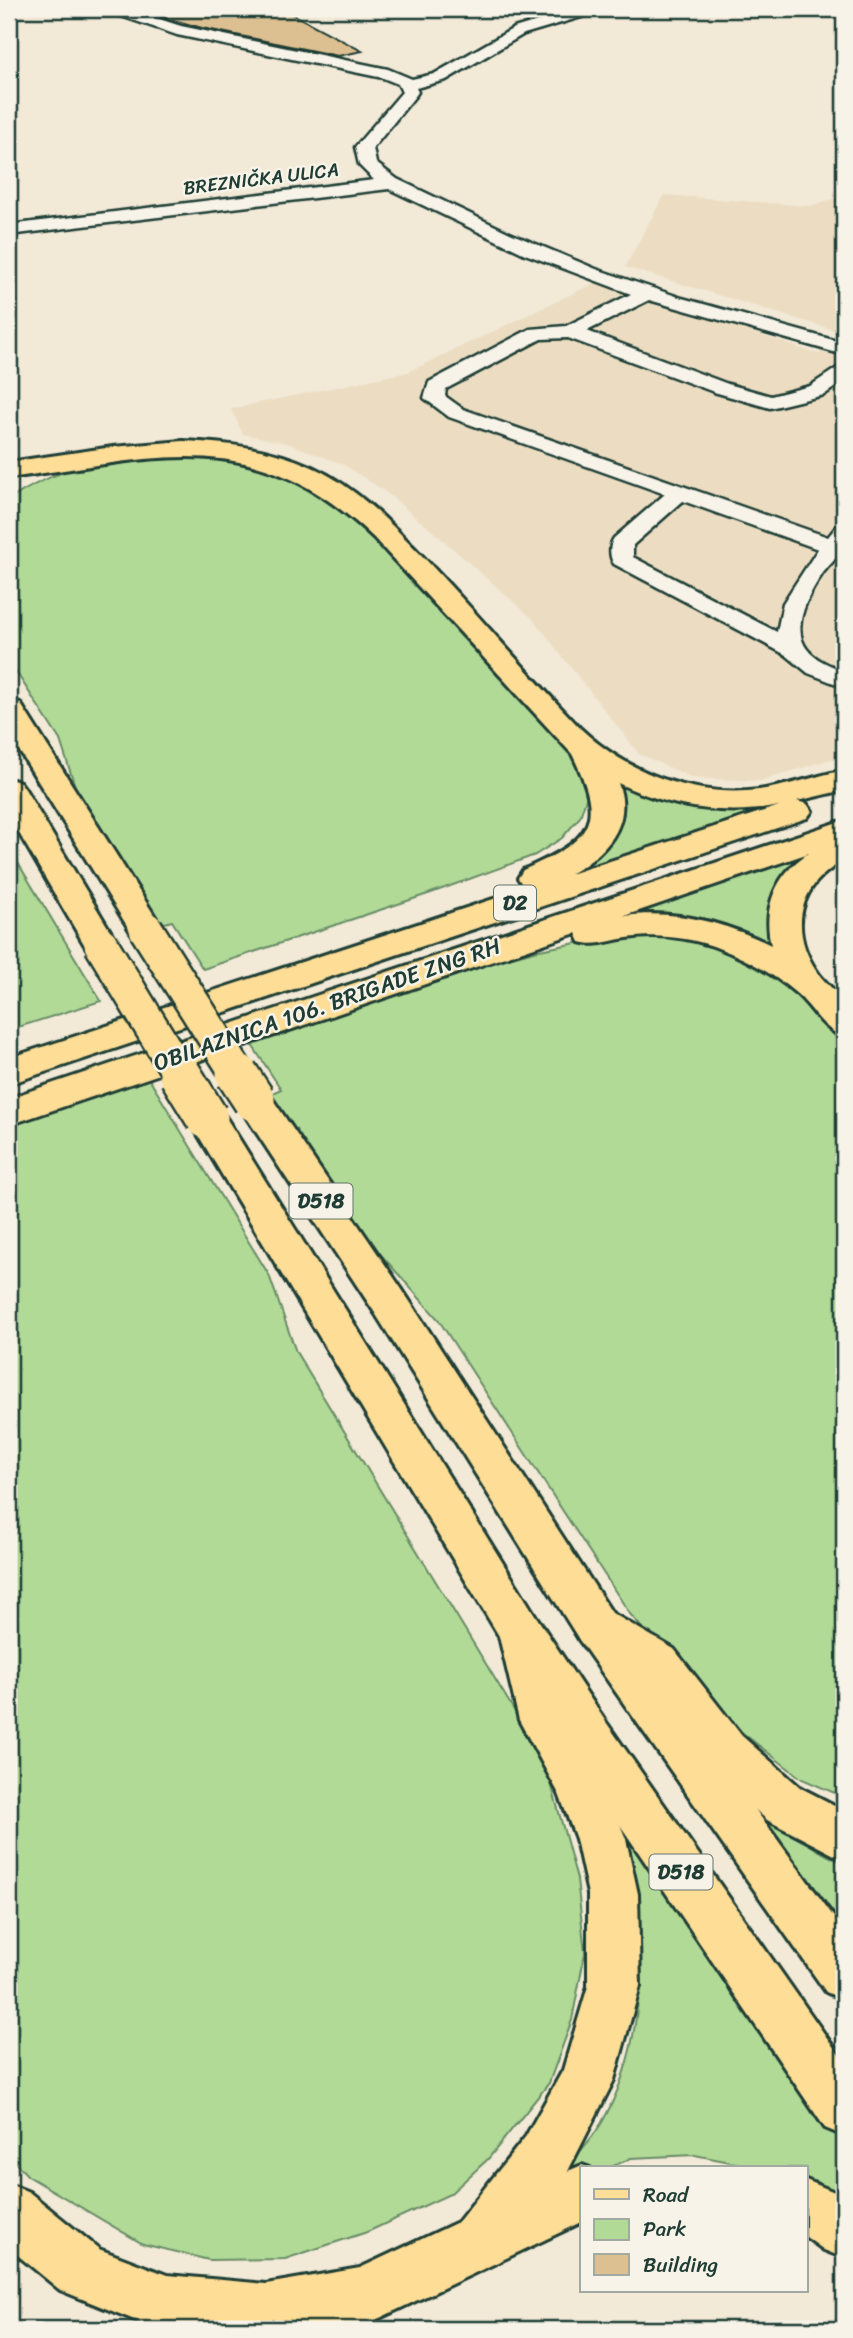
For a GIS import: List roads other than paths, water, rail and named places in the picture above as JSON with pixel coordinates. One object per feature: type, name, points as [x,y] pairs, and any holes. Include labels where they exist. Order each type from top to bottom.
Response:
[{"type":"main road","points":[[9,470],[164,449],[226,451],[285,465],[330,487],[349,500],[399,547],[586,750],[632,779],[666,792],[694,798],[737,801],[764,799],[844,780]]},
{"type":"main road","points":[[9,494],[82,460]]},
{"type":"main road","name":"D518","points":[[9,709],[254,1100],[389,1302],[596,1627],[844,1974]]},
{"type":"main road","points":[[443,927],[487,900],[566,864],[589,846],[605,825],[608,802],[586,750]]},
{"type":"main road","name":"D518","points":[[9,789],[206,1118],[521,1632],[589,1738],[844,2109]]},
{"type":"main road","name":"OBILAZNICA 106. BRIGADE ZNG RH","points":[[9,1070],[844,795]]},
{"type":"main road","name":"OBILAZNICA 106. BRIGADE ZNG RH","points":[[9,1112],[844,830]]},
{"type":"main road","points":[[805,982],[787,942],[784,917],[789,889],[808,869],[844,849]]},
{"type":"main road","points":[[476,954],[635,926],[678,927],[706,932],[762,955],[805,982],[844,1024]]},
{"type":"main road","points":[[596,1627],[657,1664],[725,1752],[784,1804],[844,1836]]},
{"type":"main road","points":[[479,2239],[547,2156],[587,2080],[614,1986],[613,1895],[601,1839],[580,1784],[543,1720],[521,1632]]},
{"type":"main road","points":[[9,2212],[80,2270],[167,2304],[266,2314],[364,2296],[479,2239],[580,2194]]},
{"type":"main road","points":[[808,2209],[830,2219],[844,2230]]},
{"type":"street","points":[[114,9],[177,30],[388,74],[399,77],[409,85],[431,81],[519,31],[593,9]]},
{"type":"street","name":"BREZNIČKA ULICA","points":[[391,183],[372,171],[363,158],[363,147],[410,92],[409,85]]},
{"type":"street","points":[[391,183],[528,249],[648,293],[787,330],[844,349]]},
{"type":"street","name":"BREZNIČKA ULICA","points":[[9,230],[391,183]]},
{"type":"street","points":[[570,332],[648,293]]},
{"type":"street","points":[[794,650],[787,627],[807,578],[838,538],[678,494],[456,413],[434,398],[436,386],[537,333],[570,332],[721,388],[770,402],[817,391],[844,372]]},
{"type":"street","points":[[678,494],[622,543],[622,559],[794,650],[820,669],[844,680]]}]
